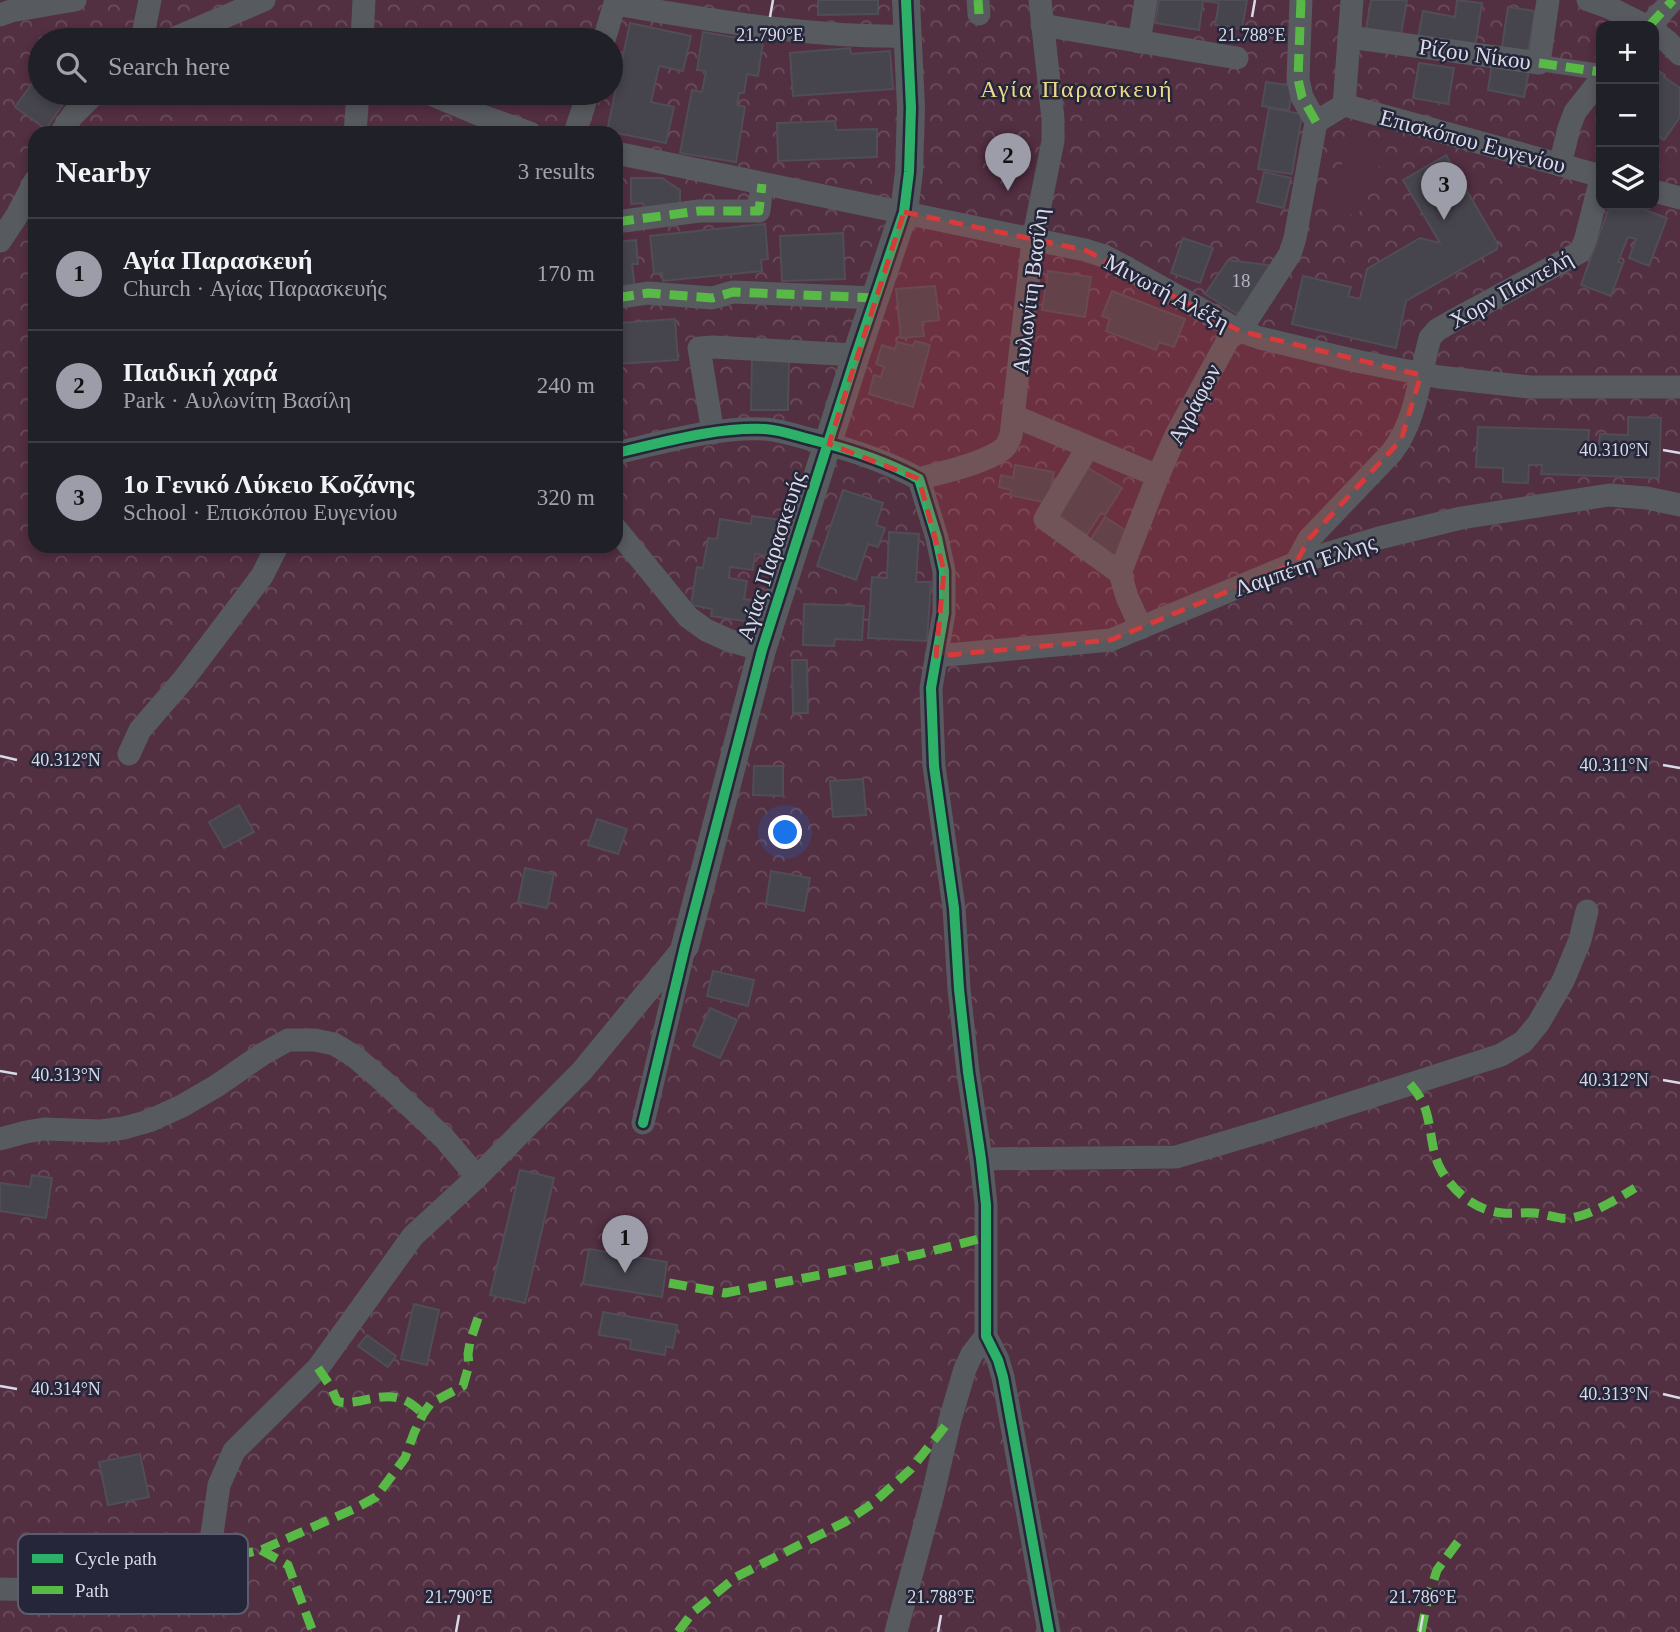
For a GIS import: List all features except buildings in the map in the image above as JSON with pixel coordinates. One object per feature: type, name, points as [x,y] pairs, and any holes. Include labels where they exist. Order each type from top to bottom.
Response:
[{"type":"street","points":[[0,15],[75,0]]},
{"type":"street","points":[[144,28],[150,0]]},
{"type":"street","points":[[198,28],[264,0]]},
{"type":"street","points":[[363,28],[364,0]]},
{"type":"street","name":"Αγίας Παρασκευής","points":[[643,1123],[685,946],[762,650],[904,212],[909,172],[911,108],[906,0]]},
{"type":"street","name":"Αυλωνίτη Βασίλη","points":[[919,479],[986,458],[1003,449],[1011,435],[1033,240],[1054,141],[1040,0]]},
{"type":"street","points":[[1139,42],[1146,0]]},
{"type":"street","points":[[1301,0],[1297,79],[1302,97],[1316,122],[1344,105],[1352,0]]},
{"type":"street","points":[[1539,63],[1548,0]]},
{"type":"street","points":[[1588,0],[1637,21]]},
{"type":"street","points":[[1653,21],[1673,0]]},
{"type":"street","points":[[607,28],[615,2],[699,18],[779,29],[849,35],[908,36]]},
{"type":"street","points":[[1042,25],[1237,58]]},
{"type":"street","points":[[1659,35],[1680,54]]},
{"type":"street","name":"Ρίζου Νίκου","points":[[1349,37],[1596,71]]},
{"type":"street","points":[[1560,165],[1575,112],[1597,84]]},
{"type":"street","points":[[66,126],[83,105]]},
{"type":"street","points":[[356,126],[357,105]]},
{"type":"street","points":[[456,105],[510,126]]},
{"type":"street","points":[[577,126],[584,105]]},
{"type":"street","name":"Επισκόπου Ευγενίου","points":[[1344,105],[1596,176]]},
{"type":"street","name":"Αγράφων","points":[[1120,573],[1176,435],[1229,338],[1240,331],[1290,254],[1316,122]]},
{"type":"street","name":"Μινωτή Αλέξη","points":[[623,154],[1085,250],[1104,256],[1240,331],[1421,375],[1530,387],[1680,387]]},
{"type":"street","points":[[623,221],[699,211],[759,211],[762,184]]},
{"type":"street","points":[[1659,192],[1680,198]]},
{"type":"street","points":[[0,241],[28,194]]},
{"type":"street","name":"Χορν Παντελή","points":[[1296,563],[1309,539],[1401,440],[1410,421],[1430,338],[1437,330],[1580,253],[1596,198]]},
{"type":"street","points":[[623,297],[648,293],[712,298],[733,292],[876,299]]},
{"type":"street","points":[[713,433],[699,348],[856,355]]},
{"type":"street","points":[[1014,416],[1158,476]]},
{"type":"street","points":[[623,452],[713,433],[765,429],[829,444],[919,479],[944,571],[944,613],[931,688],[934,766],[954,908],[967,1058],[986,1205],[986,1336],[1003,1377],[1049,1632]]},
{"type":"street","points":[[1088,447],[1045,519],[1120,573],[1141,628]]},
{"type":"street","name":"Λαμπέτη Έλλης","points":[[936,656],[1111,640],[1296,563],[1379,538],[1461,518],[1609,495],[1647,498],[1680,505]]},
{"type":"street","points":[[623,538],[688,617],[706,630],[728,640],[762,650]]},
{"type":"street","points":[[129,754],[139,730],[184,679],[262,576],[274,553]]},
{"type":"street","points":[[981,1159],[1176,1157],[1501,1055],[1523,1042],[1538,1024],[1563,981],[1580,940],[1587,911]]},
{"type":"street","points":[[212,1534],[219,1485],[234,1451],[318,1368],[413,1236],[477,1177],[582,1071],[685,946]]},
{"type":"street","points":[[0,1139],[44,1129],[102,1130],[124,1128],[149,1121],[194,1099],[288,1040],[316,1040],[334,1045],[355,1056],[444,1138],[477,1177]]},
{"type":"street","points":[[896,1632],[965,1369],[972,1354],[986,1336]]},
{"type":"street","points":[[0,1589],[18,1589]]},
{"type":"highlighted area","points":[[904,212],[1085,250],[1240,331],[1421,375],[1401,440],[1309,539],[1296,563],[1141,628],[1111,640],[936,656],[944,571],[919,479],[829,444]]},
{"type":"green space","points":[[0,0],[1680,0],[1680,1632],[0,1632]]},
{"type":"green space","points":[[1355,134],[1387,148],[1357,217],[1325,203]]},
{"type":"marked path","points":[[978,0],[979,14]]},
{"type":"marked path","points":[[1301,0],[1298,79],[1302,97],[1316,122]]},
{"type":"marked path","points":[[1654,21],[1673,0]]},
{"type":"marked path","points":[[1539,63],[1596,71]]},
{"type":"marked path","points":[[623,221],[699,211],[759,211],[762,184]]},
{"type":"marked path","points":[[623,297],[648,293],[712,298],[733,292],[876,298]]},
{"type":"marked path","points":[[1410,1084],[1425,1107],[1440,1168],[1452,1185],[1475,1204],[1503,1213],[1535,1213],[1572,1218],[1597,1209],[1635,1188]]},
{"type":"marked path","points":[[669,1283],[725,1293],[836,1272],[987,1237]]},
{"type":"marked path","points":[[248,1553],[261,1550],[376,1497],[405,1458],[414,1433],[431,1403],[463,1386],[469,1365],[470,1342],[479,1315]]},
{"type":"marked path","points":[[318,1368],[337,1401],[394,1397],[408,1402],[423,1414]]},
{"type":"marked path","points":[[678,1632],[693,1612],[736,1577],[845,1522],[872,1504],[911,1469],[950,1420]]},
{"type":"marked path","points":[[1421,1632],[1437,1570],[1463,1535]]},
{"type":"marked path","points":[[261,1550],[288,1565],[313,1632]]},
{"type":"cycle path","points":[[643,1123],[685,946],[762,650],[904,212],[909,172],[911,108],[906,0]]},
{"type":"cycle path","points":[[623,451],[728,430],[765,429],[789,433],[854,452],[919,479],[944,571],[944,613],[931,688],[934,766],[954,908],[959,989],[986,1205],[986,1336],[1003,1377],[1049,1632]]},
{"type":"place","name":"Παιδική χαρά","points":[[1008,191]]},
{"type":"place","name":"1ο Γενικό Λύκειο Κοζάνης","points":[[1444,220]]},
{"type":"place","name":"Αγία Παρασκευή","points":[[625,1273]]},
{"type":"district","name":"Αγία Παρασκευή","points":[[1077,89]]}]
